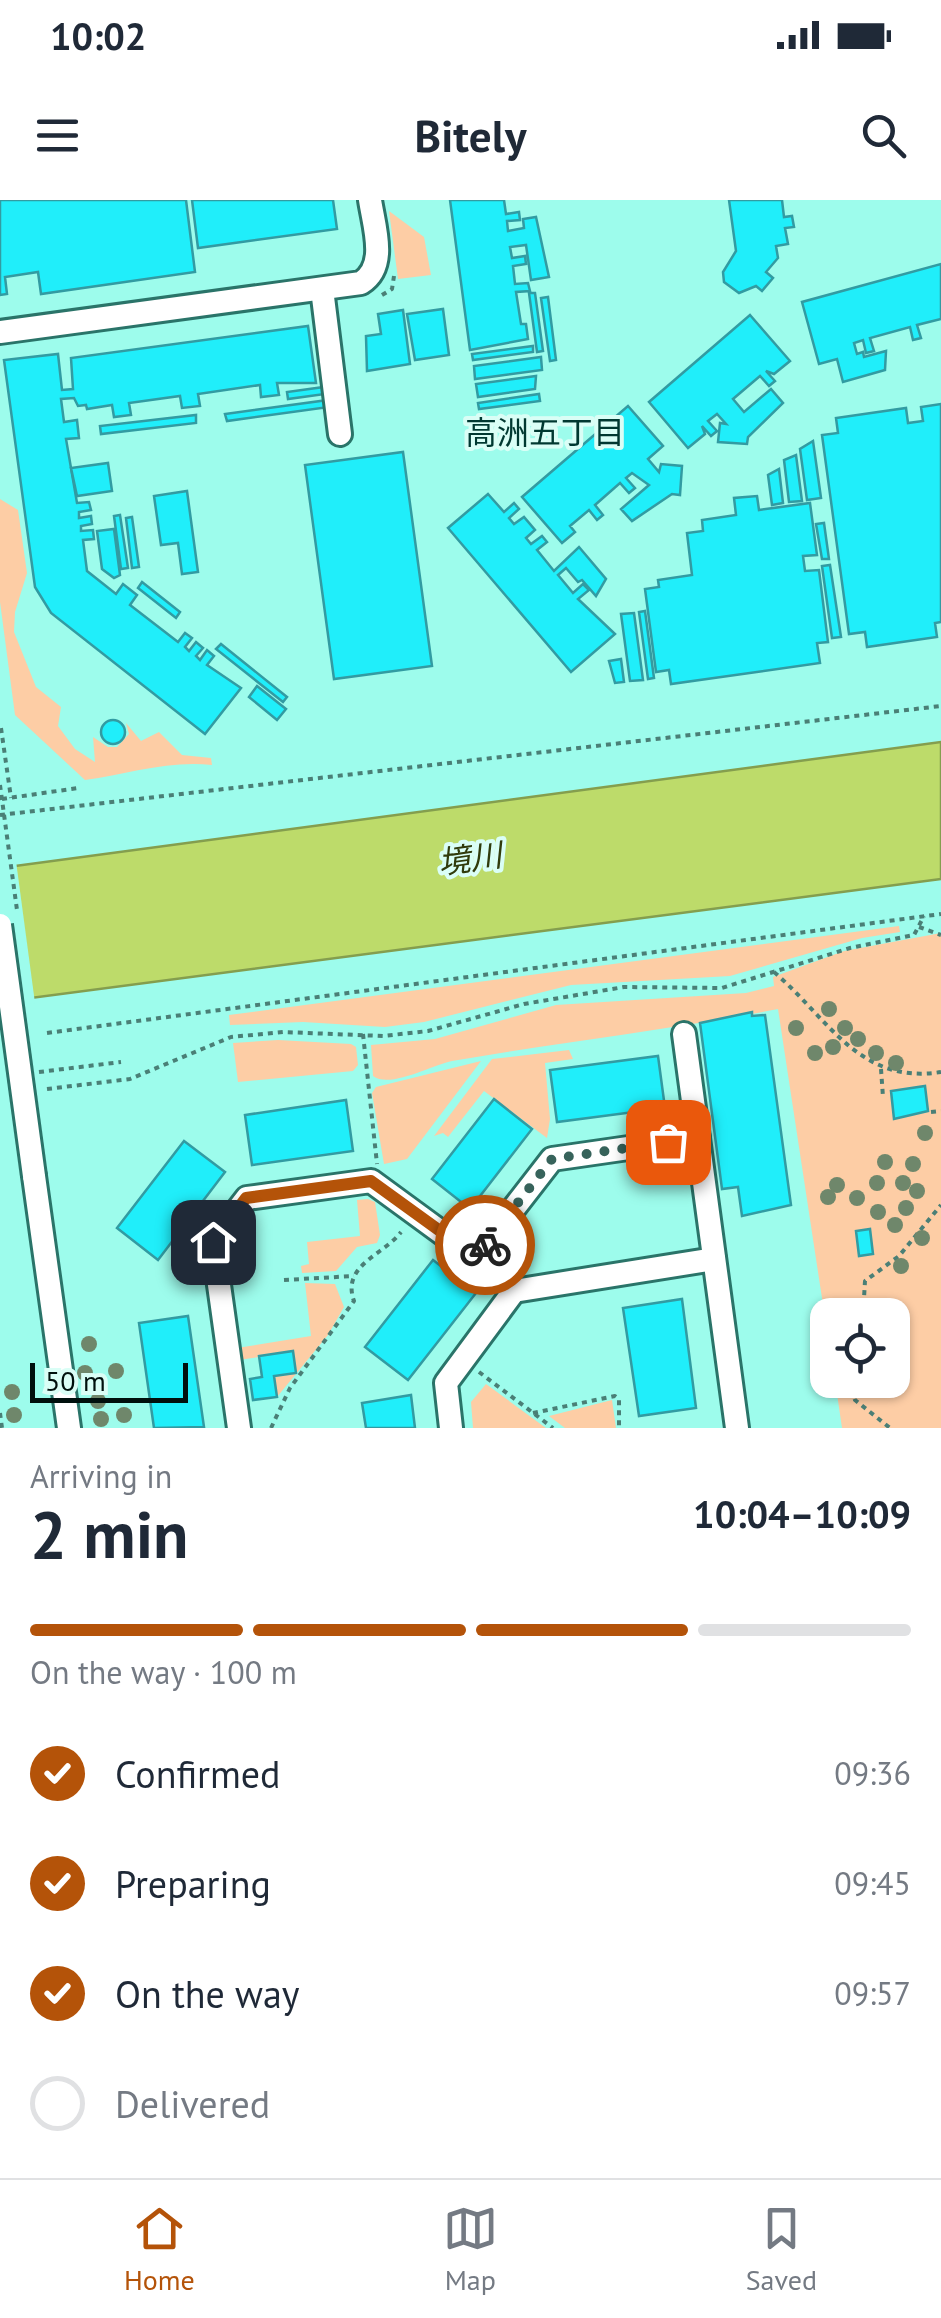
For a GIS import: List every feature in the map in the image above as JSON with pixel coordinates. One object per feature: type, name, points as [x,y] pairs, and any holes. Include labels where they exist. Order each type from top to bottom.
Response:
[{"type":"street","points":[[0,332],[361,283],[375,269],[378,259],[370,200]]},
{"type":"street","points":[[322,289],[340,434]]},
{"type":"street","points":[[0,925],[69,1428]]},
{"type":"street","points":[[684,1034],[737,1428]]},
{"type":"street","points":[[476,1257],[552,1159],[698,1138]]},
{"type":"street","points":[[239,1428],[213,1242],[246,1198],[379,1183],[514,1291]]},
{"type":"street","points":[[451,1428],[446,1383],[514,1291],[714,1259]]},
{"type":"path","points":[[0,815],[941,706]]},
{"type":"path","points":[[1,728],[12,798]]},
{"type":"path","points":[[2,799],[78,788]]},
{"type":"path","points":[[48,1033],[941,914]]},
{"type":"path","points":[[47,1089],[130,1079],[231,1037],[283,1032],[363,1034],[428,1030],[560,996],[624,987],[722,988],[850,948],[914,935],[924,916]]},
{"type":"path","points":[[918,926],[941,935]]},
{"type":"path","points":[[774,972],[858,1056],[881,1069],[913,1075],[941,1072]]},
{"type":"path","points":[[363,1034],[379,1183]]},
{"type":"path","points":[[39,1072],[120,1062]]},
{"type":"path","points":[[881,1069],[884,1097]]},
{"type":"path","points":[[931,1112],[941,1111]]},
{"type":"path","points":[[864,1298],[865,1281],[899,1256],[941,1205]]},
{"type":"path","points":[[271,1428],[290,1388],[354,1301],[354,1276],[367,1258],[389,1248],[417,1212]]},
{"type":"path","points":[[284,1280],[354,1276]]},
{"type":"path","points":[[463,1360],[553,1428]]},
{"type":"path","points":[[533,1413],[614,1396],[619,1399],[619,1428]]},
{"type":"path","points":[[854,1398],[890,1428]]},
{"type":"path","points":[[0,1413],[2,1428]]},
{"type":"shaded area","points":[[389,211],[424,237],[431,275],[398,279]]},
{"type":"shaded area","points":[[0,499],[18,510],[27,573],[15,612],[14,632],[36,687],[61,707],[58,726],[75,749],[95,762],[93,737],[108,747],[117,747],[129,734],[126,723],[141,741],[159,732],[182,755],[211,758],[212,765],[164,766],[85,780],[15,715],[0,602]]},
{"type":"shaded area","points":[[899,926],[900,932],[862,938],[730,976],[571,985],[424,1022],[385,1027],[303,1022],[230,1025],[229,1015]]},
{"type":"shaded area","points":[[941,933],[941,1428],[842,1428],[838,1398],[910,1398],[910,1298],[822,1298],[778,1009],[452,1061],[390,1080],[373,1076],[371,1045],[435,1039],[556,1005],[746,993],[774,986],[773,977],[844,951]]},
{"type":"shaded area","points":[[278,1040],[351,1044],[356,1047],[358,1065],[353,1071],[238,1082],[233,1043]]},
{"type":"shaded area","points":[[569,1050],[573,1059],[545,1063],[550,1119],[547,1138],[484,1091],[448,1137],[443,1133],[434,1136],[492,1059]]},
{"type":"shaded area","points":[[481,1061],[407,1159],[384,1164],[372,1093],[376,1087]]},
{"type":"shaded area","points":[[357,1200],[375,1202],[380,1235],[377,1243],[357,1247],[336,1271],[302,1273],[301,1266],[309,1264],[307,1242],[360,1236]]},
{"type":"shaded area","points":[[305,1283],[335,1284],[344,1307],[328,1335],[277,1397],[274,1376],[296,1372],[293,1352],[239,1360],[237,1348],[311,1336]]},
{"type":"shaded area","points":[[486,1384],[546,1428],[473,1428],[471,1402]]},
{"type":"shaded area","points":[[612,1400],[616,1428],[565,1428],[549,1416]]},
{"type":"water","name":"境川","points":[[941,742],[941,879],[0,1002],[0,868]]},
{"type":"pier","points":[[16,861],[35,1003],[0,1007],[0,863]]},
{"type":"building","points":[[0,200],[186,200],[195,272],[41,294],[38,272],[5,277],[7,294],[0,295]]},
{"type":"building","points":[[192,200],[333,200],[337,229],[198,248]]},
{"type":"building","points":[[450,200],[504,200],[506,214],[519,212],[520,220],[507,221],[508,231],[524,228],[523,219],[536,217],[549,277],[531,280],[526,245],[510,247],[512,258],[525,256],[526,264],[513,266],[515,284],[528,283],[530,291],[516,292],[521,324],[526,324],[528,339],[470,350]]},
{"type":"building","points":[[729,200],[782,200],[784,217],[792,216],[794,227],[785,228],[788,244],[776,246],[778,258],[766,272],[773,278],[762,291],[756,286],[739,293],[724,282],[723,272],[736,251]]},
{"type":"building","points":[[941,264],[941,319],[917,325],[921,338],[913,340],[910,327],[870,338],[874,351],[866,353],[863,340],[854,343],[857,354],[863,352],[864,357],[886,351],[885,370],[843,382],[837,359],[819,364],[802,302]]},
{"type":"building","points":[[529,293],[535,293],[543,351],[537,352]]},
{"type":"building","points":[[548,297],[556,360],[550,361],[541,298]]},
{"type":"building","points":[[443,309],[449,355],[415,360],[407,314]]},
{"type":"building","points":[[403,310],[410,364],[367,371],[366,336],[381,334],[378,314]]},
{"type":"building","points":[[750,315],[790,361],[774,374],[766,371],[775,381],[769,386],[760,376],[733,399],[744,412],[771,389],[783,403],[748,437],[747,444],[718,442],[720,423],[726,424],[717,414],[708,421],[717,431],[711,436],[702,426],[705,434],[688,448],[649,402]]},
{"type":"building","points":[[308,326],[316,383],[277,383],[279,395],[261,397],[260,385],[198,394],[200,406],[182,408],[180,396],[129,403],[131,415],[114,417],[112,405],[87,409],[86,405],[78,406],[74,398],[61,399],[64,422],[77,420],[79,438],[66,439],[77,503],[89,502],[91,510],[79,512],[79,518],[91,516],[92,524],[81,526],[81,531],[93,530],[94,539],[83,540],[87,571],[116,594],[123,584],[137,595],[130,605],[178,642],[185,633],[192,638],[185,647],[189,651],[196,642],[203,648],[196,656],[200,660],[207,650],[214,656],[207,665],[241,688],[205,734],[51,613],[35,587],[4,360],[58,354],[62,390],[73,389],[71,358]]},
{"type":"building","points":[[533,346],[533,352],[473,360],[472,354]]},
{"type":"building","points":[[541,357],[542,370],[475,379],[474,366]]},
{"type":"building","points":[[536,376],[535,389],[478,397],[476,384]]},
{"type":"building","points":[[324,387],[325,394],[288,399],[287,392]]},
{"type":"building","points":[[539,394],[540,401],[479,409],[478,403]]},
{"type":"building","points":[[328,400],[329,407],[227,421],[225,414]]},
{"type":"building","points":[[941,404],[941,622],[935,623],[937,637],[867,647],[865,632],[849,634],[822,435],[838,433],[836,418],[906,408],[908,423],[923,421],[921,407]]},
{"type":"building","points":[[628,406],[663,446],[648,459],[659,472],[661,464],[682,466],[680,495],[672,494],[632,521],[621,509],[649,485],[632,473],[626,478],[635,488],[629,493],[620,483],[595,505],[603,515],[597,520],[589,510],[570,526],[575,532],[562,543],[522,497]]},
{"type":"building","points":[[196,415],[196,423],[101,434],[100,426]]},
{"type":"building","points":[[813,441],[821,498],[807,500],[800,449]]},
{"type":"building","points":[[403,452],[432,666],[334,679],[305,465]]},
{"type":"building","points":[[796,455],[802,501],[789,502],[784,460]]},
{"type":"building","points":[[108,463],[112,491],[77,496],[71,468]]},
{"type":"building","points":[[779,469],[783,503],[772,505],[768,475]]},
{"type":"building","points":[[187,491],[198,572],[182,574],[178,543],[161,545],[154,496]]},
{"type":"building","points":[[488,494],[504,512],[514,503],[519,509],[509,518],[514,524],[524,517],[535,530],[526,538],[531,544],[542,536],[547,542],[537,550],[554,571],[579,547],[606,579],[596,596],[566,568],[558,575],[573,593],[583,584],[589,590],[578,599],[615,634],[571,672],[448,528]]},
{"type":"building","points":[[757,496],[759,510],[810,503],[817,555],[803,556],[805,571],[819,570],[828,642],[817,643],[820,663],[671,684],[669,670],[656,672],[645,589],[659,587],[658,580],[692,575],[687,533],[703,531],[702,520],[736,515],[734,498]]},
{"type":"building","points":[[120,515],[128,568],[121,569],[114,516]]},
{"type":"building","points":[[132,517],[139,567],[132,568],[126,518]]},
{"type":"building","points":[[824,523],[829,559],[822,559],[816,524]]},
{"type":"building","points":[[114,529],[120,575],[114,578],[102,569],[97,531]]},
{"type":"building","points":[[830,565],[841,637],[832,638],[822,566]]},
{"type":"building","points":[[142,582],[180,612],[176,618],[138,588]]},
{"type":"building","points":[[645,611],[654,678],[648,679],[639,612]]},
{"type":"building","points":[[634,613],[643,680],[630,681],[621,614]]},
{"type":"building","points":[[221,644],[287,697],[283,702],[216,649]]},
{"type":"building","points":[[621,659],[624,682],[615,683],[609,661]]},
{"type":"building","points":[[257,686],[286,709],[277,720],[249,697]]},
{"type":"building","points":[[113,720],[125,732],[113,744],[101,732]]},
{"type":"building","points":[[752,1012],[752,1016],[765,1015],[791,1205],[742,1216],[738,1187],[722,1189],[700,1023]]},
{"type":"building","points":[[658,1056],[665,1108],[557,1122],[550,1070]]},
{"type":"building","points":[[925,1086],[928,1111],[894,1119],[891,1091]]},
{"type":"building","points":[[494,1099],[532,1129],[470,1209],[432,1179]]},
{"type":"building","points":[[346,1100],[353,1151],[252,1165],[245,1115]]},
{"type":"building","points":[[184,1141],[225,1172],[158,1260],[117,1228]]},
{"type":"building","points":[[870,1229],[873,1254],[859,1256],[856,1231]]},
{"type":"building","points":[[433,1260],[476,1293],[408,1380],[365,1347]]},
{"type":"building","points":[[682,1299],[696,1408],[639,1416],[623,1308]]},
{"type":"building","points":[[188,1316],[204,1427],[154,1428],[139,1323]]},
{"type":"building","points":[[293,1351],[296,1373],[274,1376],[277,1397],[253,1400],[250,1379],[262,1377],[259,1356]]},
{"type":"building","points":[[411,1395],[415,1428],[366,1428],[362,1403]]},
{"type":"way so far","points":[[485,1245],[552,1159],[668,1142]]},
{"type":"district","name":"高洲五丁目","points":[[545,433]]},
{"type":"route","points":[[213,1242],[246,1198],[371,1181],[379,1183],[476,1257],[485,1245]]}]
